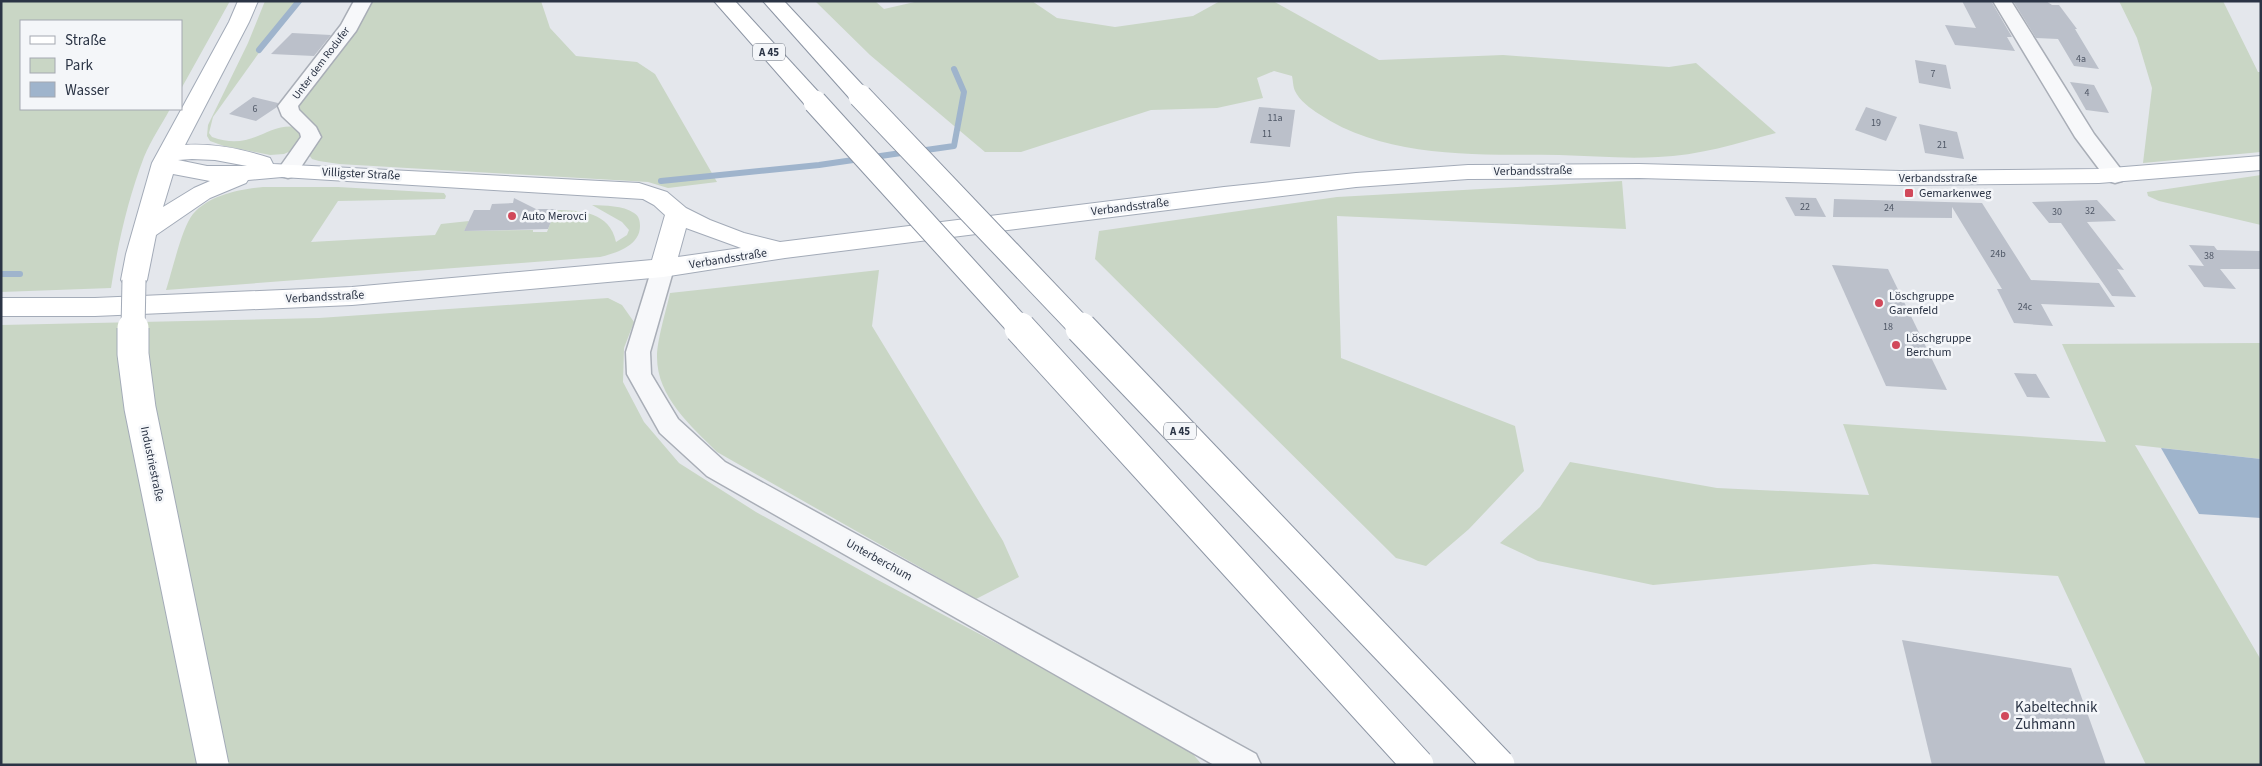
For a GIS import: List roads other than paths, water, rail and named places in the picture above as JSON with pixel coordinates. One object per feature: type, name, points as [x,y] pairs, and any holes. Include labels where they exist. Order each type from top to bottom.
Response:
[{"type":"main road","points":[[166,159],[239,22],[248,1]]},
{"type":"main road","name":"A 45","points":[[724,1],[1418,765]]},
{"type":"main road","name":"A 45","points":[[773,1],[860,96],[1499,765]]},
{"type":"main road","points":[[166,159],[204,151],[241,157],[285,171]]},
{"type":"main road","name":"Villigster Straße","points":[[166,159],[180,170],[189,171],[248,174],[285,171],[634,190],[653,193],[667,202],[677,214],[729,237],[785,250]]},
{"type":"main road","name":"Industriestraße","points":[[166,159],[144,231],[134,280],[133,354],[140,408],[213,765]]},
{"type":"main road","name":"Verbandsstraße","points":[[1,307],[95,307],[352,296],[663,268],[785,250],[1224,195],[1356,180],[1468,172],[1629,171],[1900,178],[2115,176],[2261,163]]},
{"type":"main road","points":[[144,231],[202,193],[248,174]]},
{"type":"main road","points":[[663,268],[677,214]]},
{"type":"street","name":"Unter dem Rodufer","points":[[285,171],[311,137],[309,131],[289,112],[288,106],[349,27],[363,1]]},
{"type":"street","points":[[2002,1],[2085,137],[2115,176]]},
{"type":"street","name":"Unterberchum","points":[[663,268],[638,352],[639,374],[669,426],[716,468],[1245,765]]},
{"type":"water","points":[[2161,448],[2261,459],[2261,518],[2199,514]]},
{"type":"waterway","points":[[259,50],[299,1]]},
{"type":"waterway","points":[[919,151],[954,146],[964,92],[954,69]]},
{"type":"waterway","points":[[661,181],[819,165],[908,152]]},
{"type":"waterway","points":[[1,274],[20,274]]},
{"type":"place","name":"Gemarkenweg","points":[[1909,193]]},
{"type":"place","name":"Auto Merovci","points":[[512,216]]},
{"type":"place","name":"Löschgruppe Garenfeld","points":[[1879,303]]},
{"type":"place","name":"Löschgruppe Berchum","points":[[1896,345]]},
{"type":"place","name":"Kabeltechnik Zuhmann","points":[[2005,716]]}]
